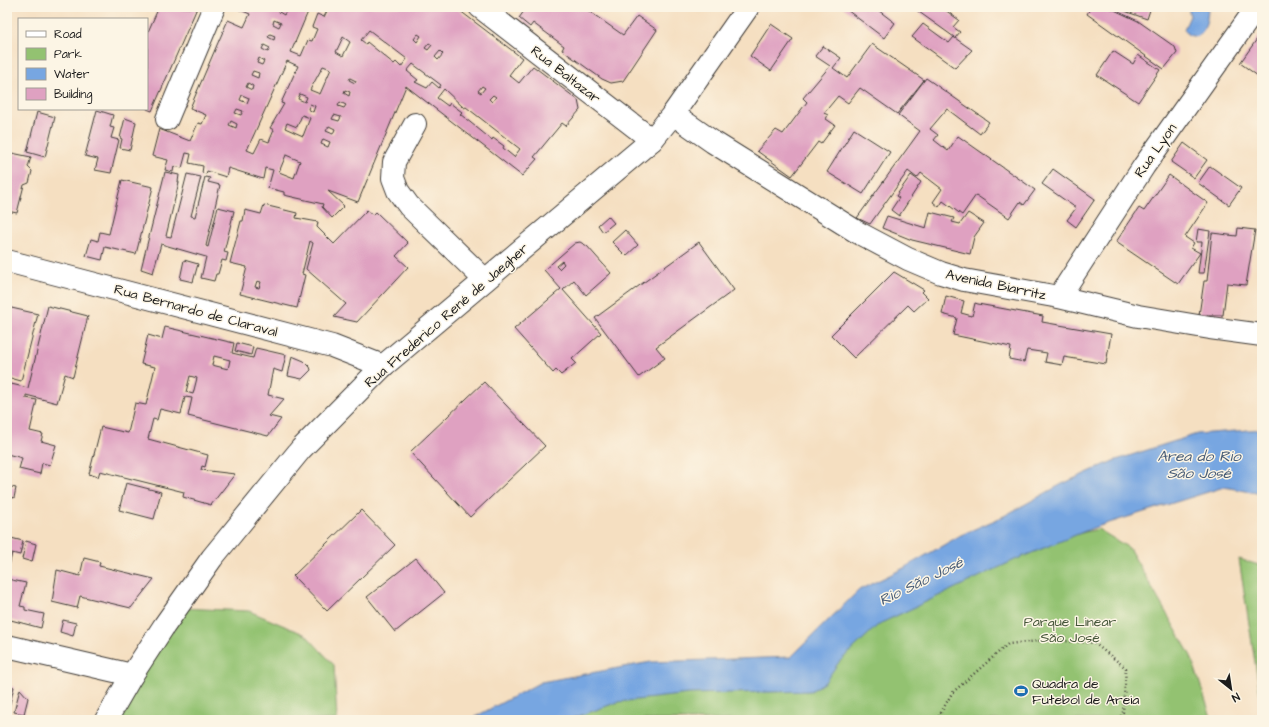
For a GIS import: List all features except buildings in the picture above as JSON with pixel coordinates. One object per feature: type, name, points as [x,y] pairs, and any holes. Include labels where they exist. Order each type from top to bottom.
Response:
[{"type":"street","points":[[167,119],[214,7]]},
{"type":"street","name":"Rua Baltazar","points":[[480,7],[652,140]]},
{"type":"street","name":"Rua Frederico René de Jaegher","points":[[106,720],[132,675],[164,626],[217,552],[301,449],[383,366],[652,140],[673,114],[748,7]]},
{"type":"street","name":"Rua Lyon","points":[[1059,297],[1144,166],[1257,7]]},
{"type":"street","name":"Avenida Biarritz","points":[[673,114],[713,142],[857,232],[908,259],[964,280],[1059,297],[1138,316],[1262,335]]},
{"type":"street","points":[[415,124],[394,162],[393,178],[398,191],[409,206],[484,280]]},
{"type":"street","name":"Rua Bernardo de Claraval","points":[[7,261],[332,346],[383,366]]},
{"type":"street","points":[[7,646],[132,675]]},
{"type":"path","points":[[937,720],[952,693],[1008,644],[1048,640],[1094,643],[1126,668],[1123,712],[1119,720]]},
{"type":"green space","name":"Parque Linear São José","points":[[1098,529],[1129,548],[1191,656],[1212,720],[514,720],[617,688],[807,682],[853,634],[1048,541]]},
{"type":"green space","points":[[1239,559],[1262,566],[1262,708]]},
{"type":"green space","points":[[182,608],[249,611],[306,635],[334,665],[337,720],[114,720]]},
{"type":"water","points":[[1188,7],[1208,7],[1207,19],[1203,31],[1197,37],[1188,35],[1184,29],[1190,16]]},
{"type":"water","name":"Area do Rio São José","points":[[1262,429],[1262,494],[1224,487],[1093,528],[1017,559],[879,624],[839,662],[825,682],[811,691],[689,694],[618,702],[568,720],[469,720],[541,682],[651,662],[791,657],[859,590],[902,569],[961,535],[1004,516],[1062,484],[1113,461],[1197,434]]},
{"type":"place","name":"Quadra de Futebol de Areia","points":[[1021,691]]},
{"type":"water label","name":"Rio São José","points":[[921,581]]}]
